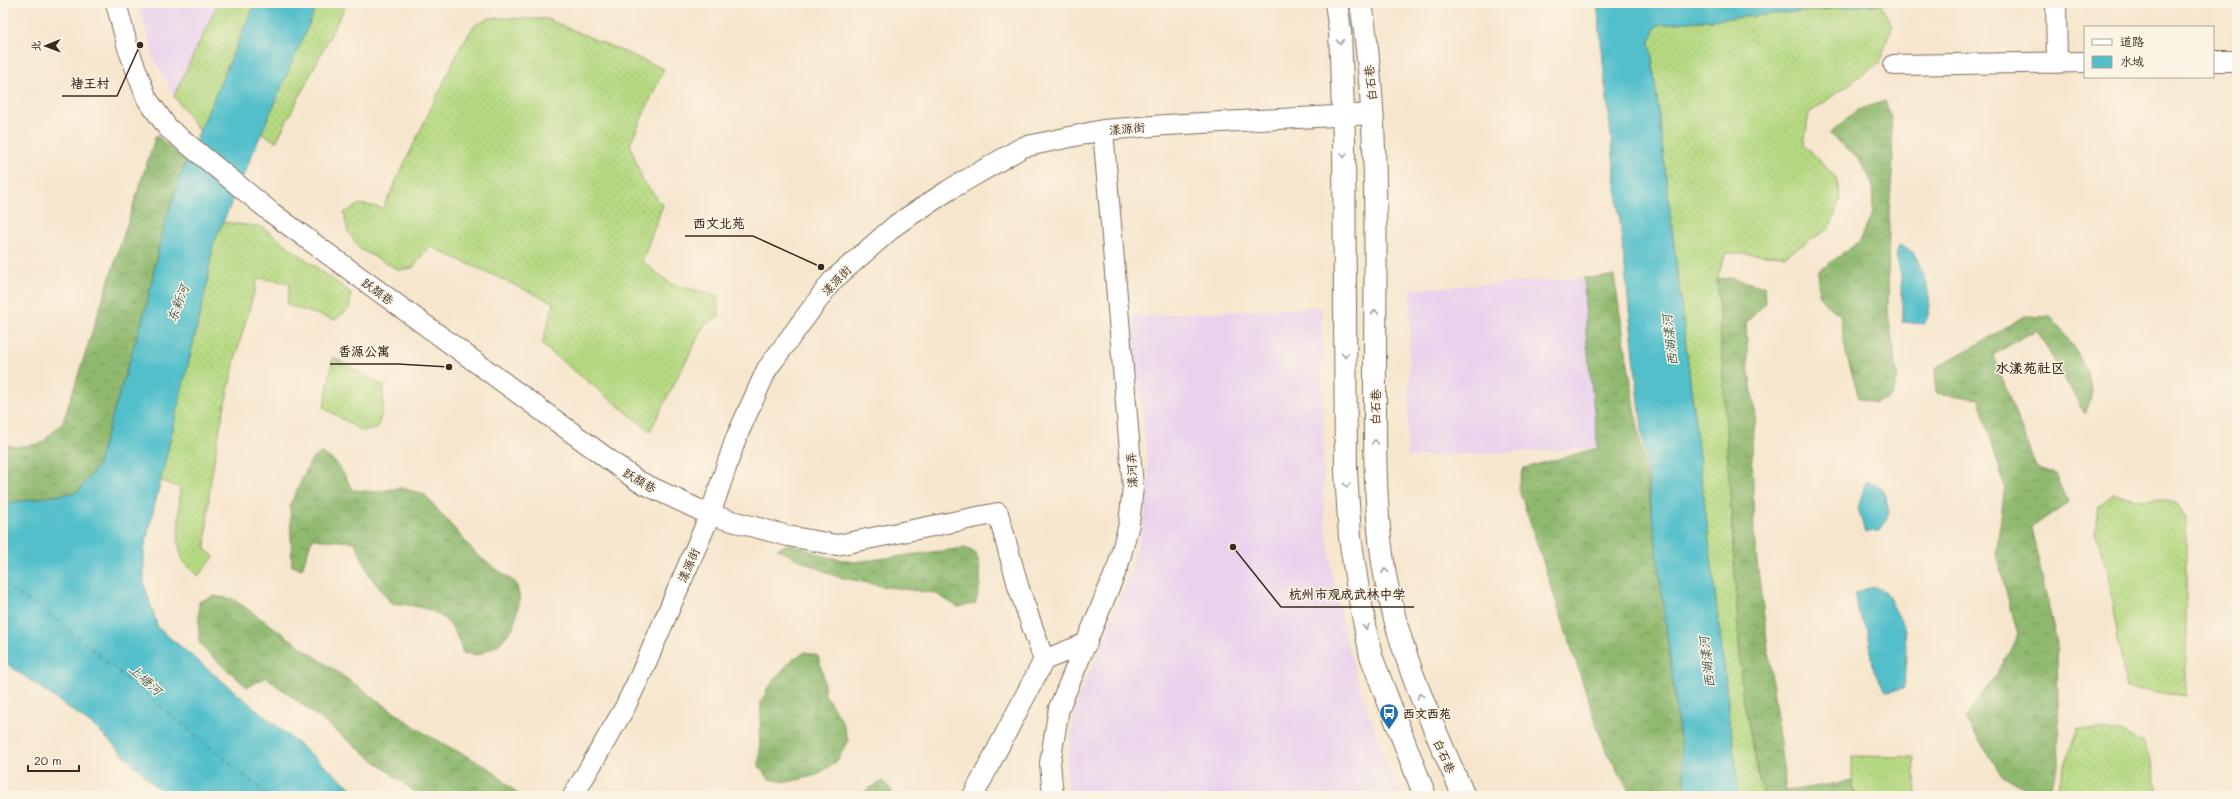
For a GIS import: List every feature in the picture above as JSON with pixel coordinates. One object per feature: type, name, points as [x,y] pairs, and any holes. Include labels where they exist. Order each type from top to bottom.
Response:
[{"type":"main road","points":[[1336,3],[1340,31],[1343,116],[1346,472],[1350,537],[1358,590],[1371,656],[1425,796]]},
{"type":"main road","name":"白石巷","points":[[1361,3],[1373,114],[1375,148],[1375,466],[1382,555],[1397,630],[1427,714],[1464,796]]},
{"type":"street","name":"跃颜巷","points":[[116,3],[128,48],[147,99],[168,128],[272,213],[638,481],[710,515],[788,536],[837,545],[998,513],[1018,589],[1044,660]]},
{"type":"street","points":[[2056,3],[2057,63]]},
{"type":"street","points":[[2214,61],[2237,61]]},
{"type":"street","points":[[1894,65],[2084,62]]},
{"type":"street","name":"漾源街","points":[[573,796],[624,709],[638,681],[710,515],[736,438],[767,369],[832,281],[897,224],[949,190],[1023,147],[1103,130],[1373,114]]},
{"type":"street","name":"漾河弄","points":[[1053,796],[1050,763],[1059,708],[1118,566],[1129,524],[1133,487],[1103,130]]},
{"type":"street","points":[[973,796],[1044,660],[1087,643]]},
{"type":"shaded area","points":[[138,3],[218,3],[174,96],[155,60]]},
{"type":"shaded area","points":[[1584,278],[1586,335],[1598,448],[1407,457],[1411,289]]},
{"type":"shaded area","points":[[1322,307],[1324,512],[1333,579],[1348,648],[1365,703],[1389,768],[1402,796],[1070,796],[1066,771],[1076,705],[1130,573],[1144,521],[1149,476],[1132,316]]},
{"type":"green space","points":[[218,3],[255,3],[200,132],[174,96]]},
{"type":"green space","points":[[310,3],[347,3],[276,142],[256,129]]},
{"type":"green space","points":[[1880,4],[1892,26],[1880,62],[1809,113],[1804,144],[1836,178],[1841,199],[1830,228],[1785,256],[1726,253],[1717,279],[1742,693],[1763,796],[1739,796],[1650,41],[1657,25]]},
{"type":"green space","points":[[489,18],[547,19],[664,69],[630,144],[643,181],[663,205],[642,261],[671,284],[717,295],[719,317],[705,324],[650,431],[542,345],[554,303],[429,246],[413,268],[399,270],[360,249],[348,232],[344,213],[360,204],[383,208],[461,46],[474,26]]},
{"type":"green space","points":[[1885,101],[1891,118],[1893,160],[1889,214],[1888,313],[1898,378],[1892,396],[1875,403],[1859,398],[1846,353],[1840,314],[1827,306],[1820,297],[1818,279],[1819,271],[1860,241],[1873,212],[1872,183],[1860,160],[1829,134],[1858,110]]},
{"type":"green space","points":[[156,135],[187,162],[179,179],[162,233],[147,304],[97,466],[78,492],[3,504],[3,444],[13,447],[41,444],[63,422]]},
{"type":"green space","points":[[213,221],[262,227],[351,293],[349,309],[335,320],[287,305],[290,283],[258,278],[236,355],[220,427],[210,485],[205,549],[214,557],[198,576],[183,561],[178,543],[180,488],[151,477]]},
{"type":"green space","points":[[1614,276],[1654,527],[1687,796],[1632,796],[1603,744],[1518,486],[1524,468],[1598,448],[1586,335],[1584,278]]},
{"type":"green space","points":[[1731,278],[1765,287],[1766,303],[1746,323],[1748,366],[1756,417],[1752,442],[1754,538],[1786,791],[1852,781],[1856,796],[1763,796],[1742,693],[1717,279]]},
{"type":"green space","points":[[2024,316],[2051,317],[2077,352],[2087,373],[2090,383],[2091,396],[2085,414],[2037,331],[2027,335],[1993,355],[2036,467],[2056,474],[2068,502],[2031,528],[2057,644],[2059,766],[2051,786],[2038,796],[2001,774],[1965,718],[1998,673],[2018,634],[1996,555],[2005,487],[1979,399],[1936,393],[1935,368],[1994,335]]},
{"type":"green space","points":[[333,357],[384,386],[383,409],[377,429],[362,431],[324,408]]},
{"type":"green space","points":[[321,453],[337,463],[353,490],[375,492],[401,488],[424,494],[478,556],[516,583],[520,599],[513,628],[499,644],[478,655],[463,653],[455,632],[448,622],[441,616],[425,609],[391,603],[370,576],[355,542],[312,539],[302,569],[292,566],[290,505],[311,460]]},
{"type":"green space","points":[[2114,494],[2141,500],[2160,498],[2176,504],[2186,519],[2186,696],[2126,688],[2107,570],[2095,532],[2098,506]]},
{"type":"green space","points":[[789,544],[828,557],[854,562],[965,548],[976,553],[978,560],[980,585],[975,604],[958,607],[935,593],[881,586],[835,576],[777,549]]},
{"type":"green space","points":[[214,596],[233,599],[427,735],[489,768],[520,796],[414,796],[415,792],[266,677],[247,687],[205,650],[199,642],[199,602]]},
{"type":"green space","points":[[806,652],[818,656],[823,675],[825,695],[841,719],[848,740],[837,761],[817,775],[788,782],[769,779],[759,766],[761,702],[768,688],[792,659]]},
{"type":"green space","points":[[2077,729],[2121,731],[2144,743],[2153,768],[2160,796],[2055,796]]},
{"type":"green space","points":[[1852,756],[1914,757],[1916,796],[1856,796],[1852,781]]},
{"type":"green space","points":[[883,781],[892,791],[891,796],[867,796],[866,790]]},
{"type":"water","points":[[255,3],[318,3],[213,245],[207,285],[144,550],[144,584],[158,628],[361,796],[166,796],[94,726],[3,661],[3,504],[78,492],[97,466],[147,304],[162,233],[179,179]]},
{"type":"water","name":"西湖漾河","points":[[1597,3],[1910,3],[1880,4],[1657,25],[1650,41],[1739,796],[1687,796],[1642,431]]},
{"type":"water","points":[[1899,245],[1915,253],[1925,280],[1929,298],[1929,307],[1928,316],[1924,324],[1902,322],[1902,279],[1896,255]]},
{"type":"water","points":[[1866,481],[1881,487],[1886,499],[1888,509],[1887,515],[1884,525],[1880,531],[1865,532],[1858,508]]},
{"type":"water","points":[[1873,586],[1886,592],[1905,629],[1906,653],[1904,688],[1886,691],[1874,671],[1868,631],[1859,613],[1854,594]]},
{"type":"ferry route","points":[[3,584],[49,614],[269,796]]},
{"type":"place","name":"褚王村","points":[[140,45]]},
{"type":"place","name":"西文北苑","points":[[821,267]]},
{"type":"place","name":"香源公寓","points":[[449,367]]},
{"type":"place","name":"杭州市观成武林中学","points":[[1233,547]]},
{"type":"place","name":"西文西苑","points":[[1389,730]]},
{"type":"district","name":"水漾苑社区","points":[[2030,367]]},
{"type":"water label","name":"东新河","points":[[177,303]]},
{"type":"water label","name":"上塘河","points":[[146,679]]}]
